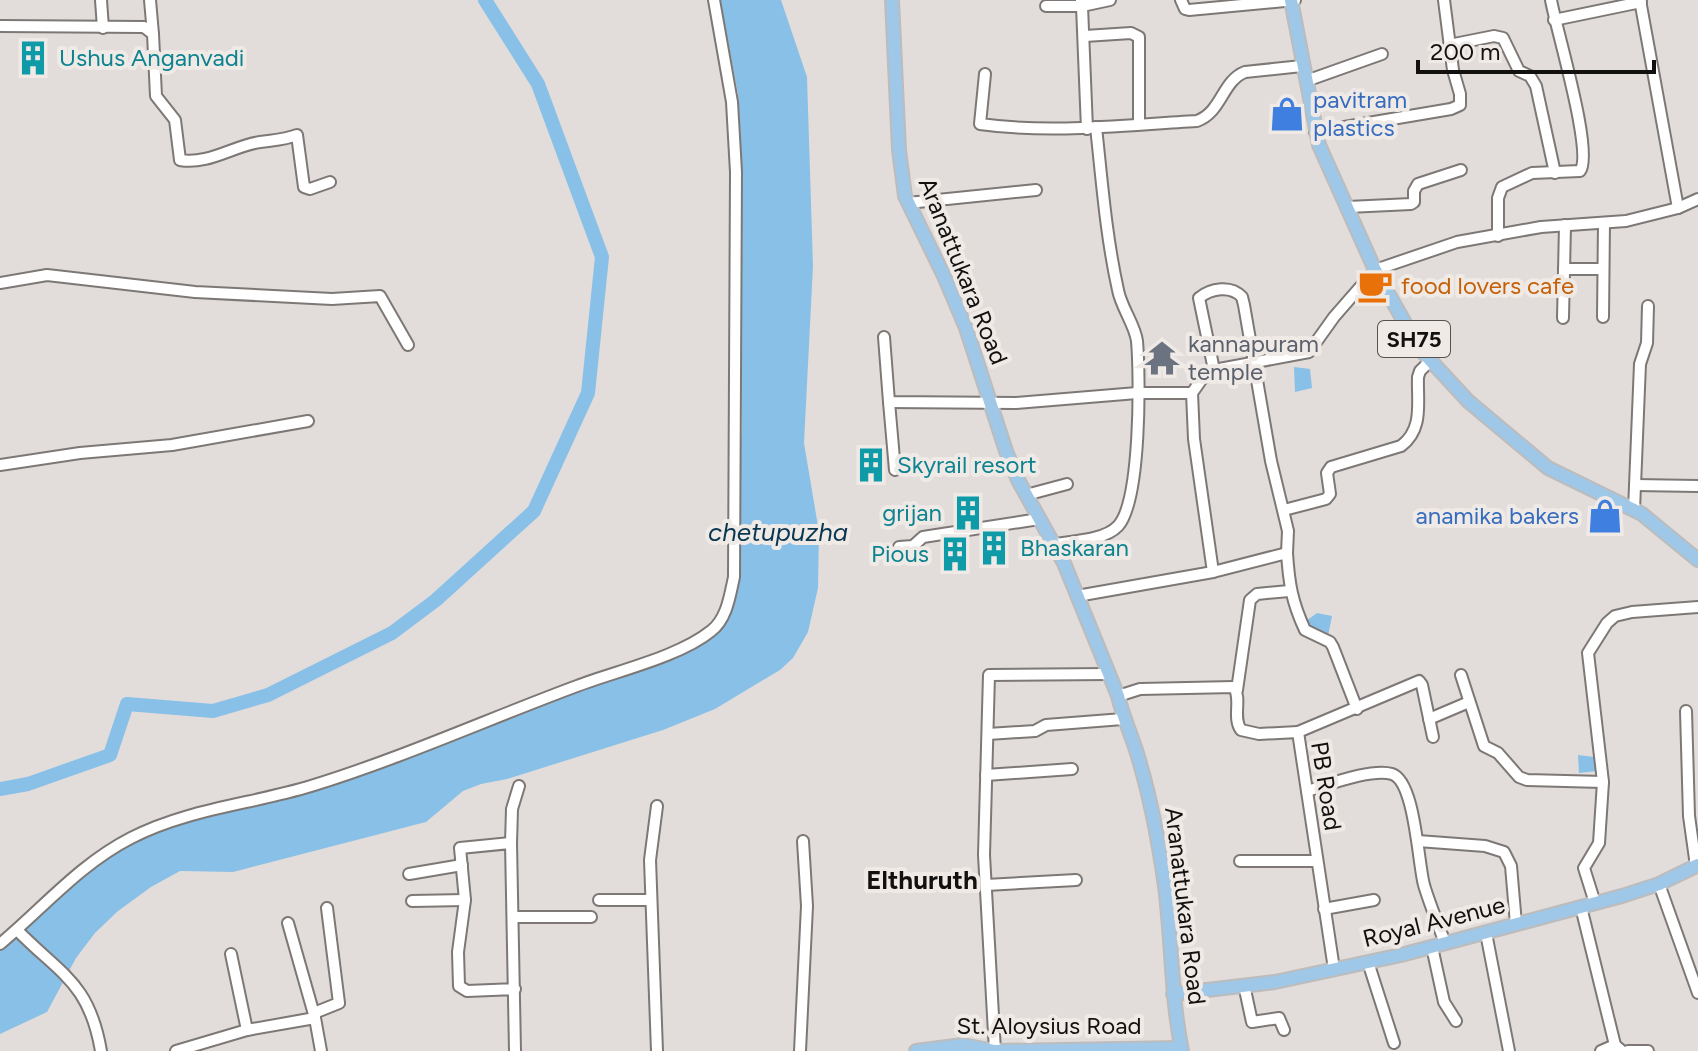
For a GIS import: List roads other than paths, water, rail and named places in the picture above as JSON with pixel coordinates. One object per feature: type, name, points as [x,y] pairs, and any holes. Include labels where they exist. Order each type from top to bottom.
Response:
[{"type":"main road","name":"Aranattukara Road","points":[[892,0],[902,185],[966,328],[1006,451],[1026,495],[1055,544],[1118,696],[1123,719],[1138,757],[1165,887],[1173,994],[1181,1049]]},
{"type":"main road","name":"SH75","points":[[1292,0],[1319,145],[1375,270],[1419,348],[1468,401],[1548,468],[1634,510],[1698,560]]},
{"type":"main road","name":"Royal Avenue","points":[[1173,994],[1334,969],[1432,947],[1659,884],[1697,865]]},
{"type":"main road","name":"St. Aloysius Road","points":[[916,1051],[963,1045],[995,1051],[1181,1049]]},
{"type":"street","points":[[101,0],[103,28]]},
{"type":"street","points":[[150,0],[156,96],[175,120],[180,160],[193,162],[258,142],[285,140],[297,135],[304,187],[310,189],[330,182]]},
{"type":"street","points":[[0,944],[86,867],[131,838],[174,821],[307,788],[367,768],[575,686],[691,645],[714,629],[729,604],[734,577],[736,172],[732,102],[714,0]]},
{"type":"street","points":[[1046,6],[1110,0]]},
{"type":"street","points":[[1181,0],[1185,9],[1189,10],[1292,0]]},
{"type":"street","points":[[1315,132],[1456,108],[1461,100],[1449,45],[1444,0]]},
{"type":"street","points":[[1498,236],[1498,198],[1502,187],[1527,175],[1580,171],[1584,164],[1579,122],[1551,0]]},
{"type":"street","points":[[1554,20],[1640,1],[1678,208]]},
{"type":"street","points":[[1055,544],[1110,533],[1125,515],[1135,476],[1137,341],[1118,290],[1109,249],[1092,128],[1082,3]]},
{"type":"street","points":[[0,26],[144,27],[153,34]]},
{"type":"street","points":[[1085,36],[1131,33],[1139,37],[1139,124]]},
{"type":"street","points":[[1449,45],[1494,36],[1503,38],[1519,71],[1533,80],[1555,173]]},
{"type":"street","points":[[1306,81],[1382,54]]},
{"type":"street","points":[[985,74],[980,124],[1025,129],[1092,128],[1205,118],[1211,114],[1237,75],[1302,66]]},
{"type":"street","points":[[1348,207],[1411,204],[1418,184],[1461,170]]},
{"type":"street","points":[[908,203],[1036,190]]},
{"type":"street","points":[[1213,572],[1194,439],[1192,393],[1204,376],[1214,370],[1309,352],[1334,317],[1375,270],[1457,242],[1541,227],[1626,221],[1678,208],[1698,199]]},
{"type":"street","points":[[1603,317],[1604,223]]},
{"type":"street","points":[[1563,318],[1565,225]]},
{"type":"street","points":[[1564,269],[1602,269]]},
{"type":"street","points":[[0,283],[47,275],[195,292],[332,299],[380,296],[408,345]]},
{"type":"street","points":[[1214,370],[1199,298],[1202,294],[1225,289],[1238,292],[1242,297],[1271,461],[1288,531],[1289,591],[1305,630],[1330,642],[1333,647],[1357,709]]},
{"type":"street","points":[[1634,510],[1640,364],[1647,343],[1648,306]]},
{"type":"street","points":[[884,337],[895,470]]},
{"type":"street","points":[[1284,510],[1326,499],[1330,494],[1327,473],[1331,467],[1401,446],[1408,441],[1418,421],[1418,377],[1431,360]]},
{"type":"street","points":[[889,402],[1016,403],[1137,393],[1192,393]]},
{"type":"street","points":[[0,465],[80,453],[172,445],[308,421]]},
{"type":"street","points":[[1026,495],[1067,484]]},
{"type":"street","points":[[1635,485],[1698,486]]},
{"type":"street","points":[[899,547],[913,546],[923,537],[1039,519]]},
{"type":"street","points":[[1077,596],[1213,572],[1287,553]]},
{"type":"street","points":[[1118,696],[1140,689],[1223,685],[1237,690],[1250,600],[1257,594],[1289,591]]},
{"type":"street","points":[[1595,903],[1584,868],[1599,843],[1603,782],[1588,661],[1593,642],[1615,616],[1698,607]]},
{"type":"street","points":[[995,1051],[984,855],[989,675],[1109,674]]},
{"type":"street","points":[[1461,675],[1484,746],[1498,753],[1519,777],[1527,780],[1603,782]]},
{"type":"street","points":[[1298,732],[1419,681],[1433,737]]},
{"type":"street","name":"PB Road","points":[[1237,690],[1237,725],[1241,730],[1259,734],[1298,732],[1334,969]]},
{"type":"street","points":[[1429,719],[1469,702]]},
{"type":"street","points":[[1686,711],[1693,764],[1689,816],[1697,865]]},
{"type":"street","points":[[988,734],[1035,731],[1046,725],[1123,719]]},
{"type":"street","points":[[986,775],[1072,769]]},
{"type":"street","points":[[1307,791],[1374,773],[1390,773],[1398,777],[1405,788],[1418,841],[1425,888],[1445,943]]},
{"type":"street","points":[[515,1051],[511,843],[512,809],[519,786]]},
{"type":"street","points":[[657,806],[650,860],[657,1051]]},
{"type":"street","points":[[800,1051],[807,906],[803,841]]},
{"type":"street","points":[[1418,841],[1485,846],[1504,852],[1511,866],[1516,924]]},
{"type":"street","points":[[511,843],[460,848],[465,900],[458,979],[461,989],[515,989]]},
{"type":"street","points":[[1240,861],[1317,861]]},
{"type":"street","points":[[409,874],[462,865]]},
{"type":"street","points":[[986,885],[1076,880]]},
{"type":"street","points":[[1659,884],[1698,993]]},
{"type":"street","points":[[412,901],[465,900]]},
{"type":"street","points":[[599,900],[651,900]]},
{"type":"street","points":[[1324,909],[1374,900]]},
{"type":"street","points":[[1581,907],[1619,1048],[1601,1051]]},
{"type":"street","points":[[176,1051],[247,1030],[314,1016],[339,1003],[327,908]]},
{"type":"street","points":[[513,917],[591,917]]},
{"type":"street","points":[[288,923],[321,1051]]},
{"type":"street","points":[[17,931],[74,982],[89,1005],[101,1051]]},
{"type":"street","points":[[1486,933],[1509,1051]]},
{"type":"street","points":[[1432,947],[1444,1002],[1456,1021]]},
{"type":"street","points":[[231,954],[247,1030]]},
{"type":"street","points":[[1368,962],[1394,1043]]},
{"type":"street","points":[[1244,985],[1252,1022],[1281,1018],[1284,1030]]},
{"type":"street","points":[[1628,1051],[1648,1051]]},
{"type":"water","name":"chetupuzha","points":[[720,0],[781,0],[807,77],[813,266],[804,443],[819,532],[818,588],[808,632],[793,658],[780,670],[715,709],[663,730],[463,791],[426,822],[233,872],[180,871],[118,911],[95,933],[76,958],[47,1012],[0,1034],[0,951],[87,870],[132,841],[175,824],[308,791],[715,632],[732,609],[738,583],[738,478],[742,430],[741,143],[738,94]]},
{"type":"water","points":[[1294,367],[1310,369],[1312,388],[1295,392]]},
{"type":"water","points":[[1317,613],[1332,616],[1328,636],[1307,631],[1306,621]]},
{"type":"water","points":[[1578,755],[1594,757],[1597,771],[1579,773]]},
{"type":"waterway","points":[[0,789],[28,784],[110,755],[127,704],[213,711],[268,695],[392,633],[436,600],[534,511],[588,393],[602,257],[538,84],[485,0]]},
{"type":"place","name":"Ushus Anganvadi","points":[[33,58]]},
{"type":"place","name":"pavitram plastics","points":[[1287,114]]},
{"type":"place","name":"food lovers cafe","points":[[1375,286]]},
{"type":"place","name":"kannapuram temple","points":[[1162,358]]},
{"type":"place","name":"Skyrail resort","points":[[871,465]]},
{"type":"place","name":"grijan","points":[[968,513]]},
{"type":"place","name":"anamika bakers","points":[[1605,516]]},
{"type":"place","name":"Bhaskaran","points":[[994,548]]},
{"type":"place","name":"Pious","points":[[955,554]]},
{"type":"district","name":"Elthuruth","points":[[922,880]]}]
